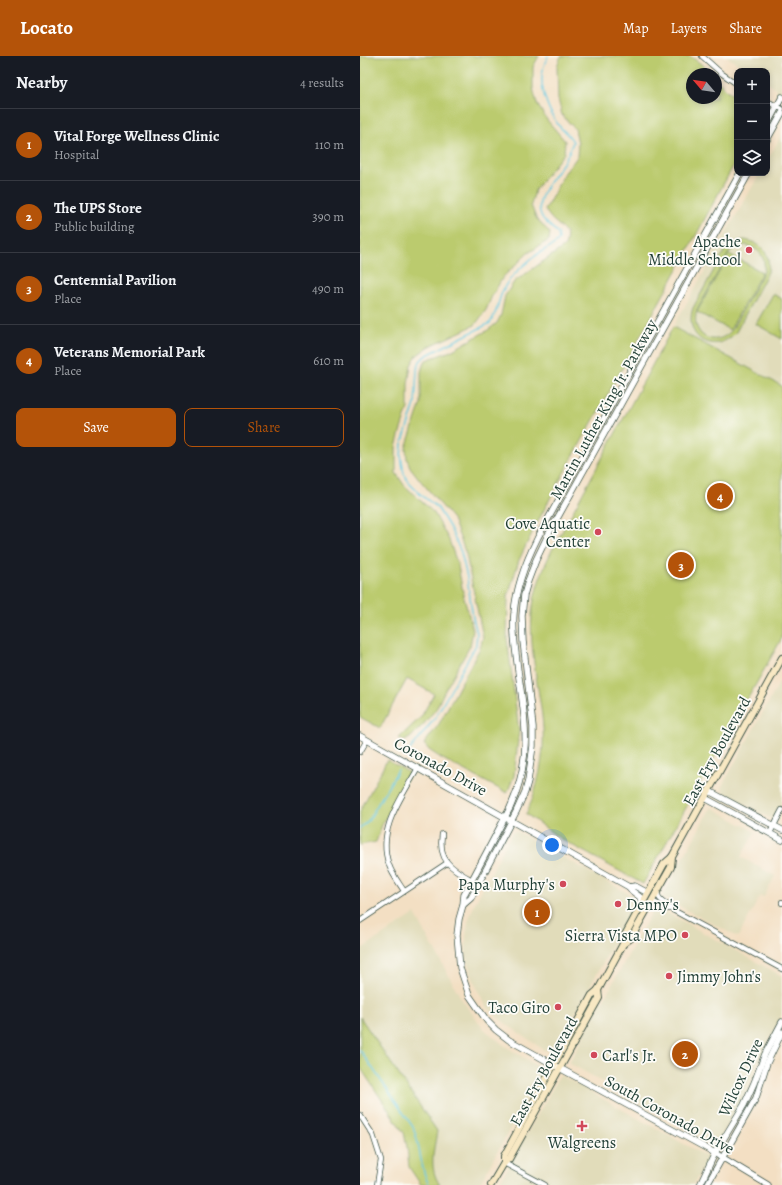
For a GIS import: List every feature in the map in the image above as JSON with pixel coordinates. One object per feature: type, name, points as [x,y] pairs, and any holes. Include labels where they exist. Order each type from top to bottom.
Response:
[{"type":"main road","name":"East Fry Boulevard","points":[[491,1185],[504,1163],[509,1159],[557,1067],[599,998],[598,990],[623,944],[625,934],[664,864],[672,857],[782,658]]},
{"type":"main road","name":"East Fry Boulevard","points":[[623,944],[631,938],[652,901],[671,867],[672,857]]},
{"type":"street","points":[[702,56],[721,73],[734,82]]},
{"type":"street","points":[[770,121],[780,108],[782,97]]},
{"type":"street","points":[[770,103],[780,108]]},
{"type":"street","points":[[770,135],[782,113]]},
{"type":"street","name":"Martin Luther King Jr. Parkway","points":[[463,905],[471,898],[509,818],[520,784],[526,743],[526,719],[514,640],[514,627],[515,600],[524,568],[542,530],[738,176]]},
{"type":"street","name":"Martin Luther King Jr. Parkway","points":[[463,905],[464,896],[472,880],[525,792],[531,768],[534,746],[533,727],[522,629],[524,595],[531,570],[552,528],[747,176]]},
{"type":"street","name":"Coronado Drive","points":[[360,736],[630,886],[635,886],[648,893]]},
{"type":"street","points":[[360,752],[367,740]]},
{"type":"street","points":[[404,891],[389,865],[385,846],[386,836],[393,815],[418,768]]},
{"type":"street","points":[[709,791],[782,830]]},
{"type":"street","points":[[705,798],[782,840]]},
{"type":"street","points":[[770,833],[782,810]]},
{"type":"street","points":[[442,834],[440,845],[447,863],[461,874],[472,880]]},
{"type":"street","points":[[360,921],[447,863]]},
{"type":"street","points":[[630,886],[632,891],[640,897],[641,905]]},
{"type":"street","points":[[657,892],[661,901],[669,905],[671,909]]},
{"type":"street","points":[[652,901],[667,909],[671,909],[782,969]]},
{"type":"street","points":[[463,905],[458,930],[457,950],[460,968],[469,995],[487,1021],[496,1030],[509,1040],[557,1067]]},
{"type":"street","name":"Wilcox Drive","points":[[700,1185],[715,1154],[744,1105],[765,1054],[782,1022]]},
{"type":"street","name":"Wilcox Drive","points":[[707,1185],[756,1098],[767,1063],[782,1032]]},
{"type":"street","name":"South Coronado Drive","points":[[557,1067],[723,1158],[768,1185]]},
{"type":"street","points":[[360,1116],[372,1135],[382,1160],[377,1185]]},
{"type":"street","points":[[504,1163],[545,1185]]},
{"type":"shaded area","points":[[726,56],[782,56],[782,97],[777,107],[776,89],[770,85],[770,68],[744,68]]},
{"type":"shaded area","name":"Apache Middle School","points":[[782,134],[782,386],[673,327],[758,176],[770,176],[770,156]]},
{"type":"shaded area","points":[[782,678],[782,802],[772,819],[723,792],[722,786]]},
{"type":"shaded area","points":[[711,807],[755,832],[741,857],[775,876],[764,897],[760,896],[738,937],[662,897]]},
{"type":"shaded area","points":[[516,831],[638,899],[555,1050],[549,1051],[544,1050],[509,1026],[486,1006],[474,982],[466,956],[468,922],[474,905],[512,833]]},
{"type":"shaded area","points":[[655,906],[782,976],[782,1014],[756,1067],[744,1097],[716,1145],[569,1063]]},
{"type":"shaded area","points":[[415,914],[462,1000],[484,1029],[505,1046],[537,1066],[538,1070],[539,1076],[479,1185],[440,1185],[435,1178],[432,1166],[437,1131],[360,1017],[360,950]]},
{"type":"shaded area","points":[[560,1075],[709,1158],[693,1185],[498,1185]]},
{"type":"green space","points":[[360,56],[539,56],[533,67],[533,88],[537,104],[547,120],[565,141],[564,153],[535,190],[531,205],[536,218],[550,233],[549,240],[528,253],[503,277],[486,310],[475,325],[430,346],[417,355],[411,365],[408,384],[408,408],[396,447],[396,473],[404,485],[434,513],[449,540],[458,566],[464,598],[473,630],[470,646],[436,709],[422,726],[405,741],[399,738],[421,717],[434,694],[407,679],[380,728],[360,717]]},
{"type":"green space","points":[[561,56],[690,56],[706,68],[686,68],[686,104],[722,104],[722,86],[734,94],[734,165],[680,265],[555,489],[519,560],[508,596],[507,638],[519,731],[514,776],[507,793],[441,758],[429,750],[424,744],[439,724],[480,648],[483,637],[466,554],[453,519],[410,467],[407,459],[406,448],[421,403],[421,372],[426,360],[451,351],[488,330],[497,323],[501,315],[505,296],[514,282],[565,246],[567,237],[566,232],[545,210],[564,174],[577,157],[578,143],[575,129],[562,115],[558,99],[557,66]]},
{"type":"green space","points":[[742,240],[751,241],[764,250],[768,260],[768,272],[736,332],[728,339],[719,343],[703,341],[697,336],[693,328],[691,319],[693,308],[725,250],[734,243]],"holes":[[[744,245],[757,250],[763,257],[764,271],[732,330],[725,336],[718,339],[705,337],[700,333],[697,326],[697,310],[728,254],[737,247]]]},
{"type":"green space","points":[[729,254],[762,272],[730,330],[697,312]]},
{"type":"green space","points":[[773,294],[782,299],[782,339],[756,324]]},
{"type":"green space","points":[[673,327],[782,386],[782,638],[643,884],[561,839],[526,814],[538,779],[541,766],[543,741],[542,716],[533,653],[531,627],[532,614],[539,581],[552,550]]},
{"type":"green space","points":[[387,760],[410,773],[382,825],[376,842],[360,845],[360,811]]},
{"type":"green space","points":[[360,1017],[437,1131],[433,1152],[433,1165],[436,1179],[440,1185],[421,1185],[409,1167],[404,1133],[360,1067]]},
{"type":"waterway","points":[[409,751],[435,718],[476,645],[477,633],[461,552],[450,528],[437,507],[421,495],[409,483],[404,474],[401,456],[402,444],[415,404],[417,369],[420,361],[425,356],[490,323],[504,288],[510,279],[532,258],[559,240],[558,233],[542,218],[539,209],[545,190],[566,158],[573,142],[559,126],[549,109],[543,90],[542,74],[548,56]]},
{"type":"waterway","points":[[360,828],[368,821],[398,770]]},
{"type":"waterway","points":[[360,1050],[413,1127],[416,1134],[423,1171],[429,1185]]},
{"type":"place","name":"Apache Middle School","points":[[749,250]]},
{"type":"place","name":"Veterans Memorial Park","points":[[720,496]]},
{"type":"place","name":"Cove Aquatic Center","points":[[598,532]]},
{"type":"place","name":"Centennial Pavilion","points":[[681,565]]},
{"type":"place","name":"Papa Murphy's","points":[[563,884]]},
{"type":"place","name":"Denny's","points":[[618,904]]},
{"type":"place","name":"Vital Forge Wellness Clinic","points":[[537,912]]},
{"type":"place","name":"Sierra Vista MPO","points":[[685,935]]},
{"type":"place","name":"Jimmy John's","points":[[669,976]]},
{"type":"place","name":"Taco Giro","points":[[558,1007]]},
{"type":"place","name":"The UPS Store","points":[[685,1054]]},
{"type":"place","name":"Carl's Jr.","points":[[594,1055]]},
{"type":"place","name":"Walgreens","points":[[582,1126]]}]
